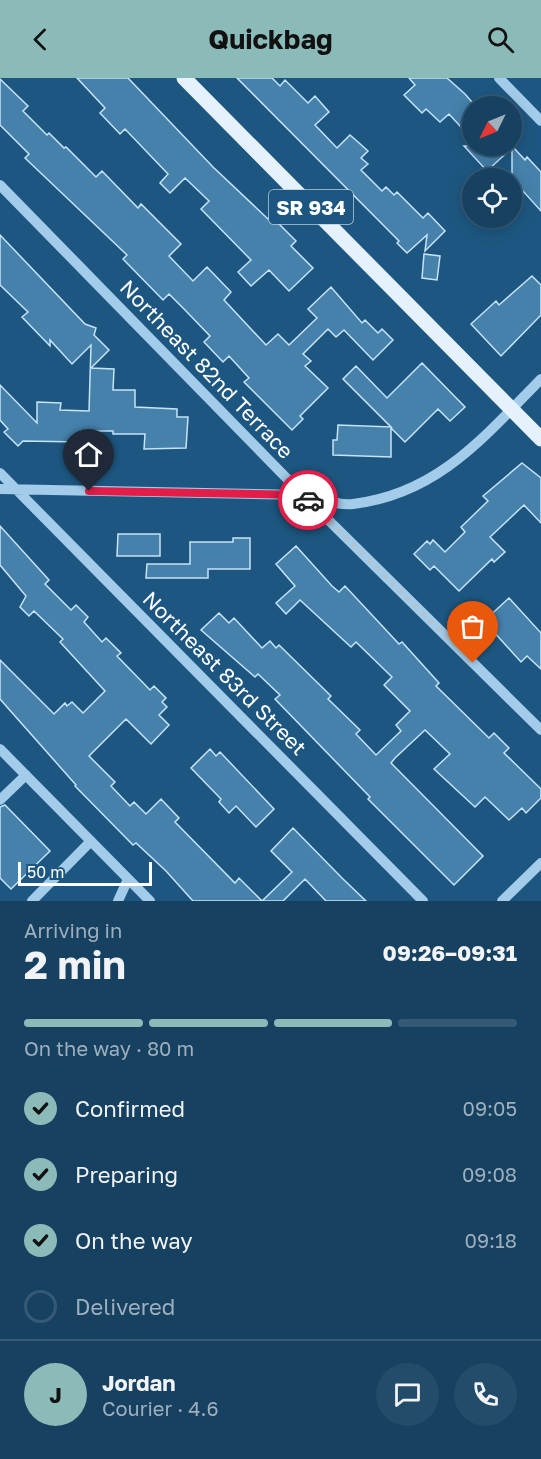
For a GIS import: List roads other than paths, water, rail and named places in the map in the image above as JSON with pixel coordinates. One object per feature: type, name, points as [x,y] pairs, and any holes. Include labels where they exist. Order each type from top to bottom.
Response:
[{"type":"main road","name":"SR 934","points":[[184,78],[541,439]]},
{"type":"street","points":[[499,78],[541,121]]},
{"type":"street","name":"Northeast 82nd Terrace","points":[[0,185],[303,495],[541,730]]},
{"type":"street","points":[[0,489],[303,495],[352,504],[416,488],[437,476],[458,460],[541,379]]},
{"type":"street","name":"Northeast 83rd Street","points":[[0,473],[423,901]]},
{"type":"street","points":[[0,749],[150,901]]},
{"type":"street","points":[[0,800],[26,775]]},
{"type":"street","points":[[32,901],[91,841]]},
{"type":"street","points":[[502,901],[541,862]]},
{"type":"street","points":[[118,901],[128,879]]}]
